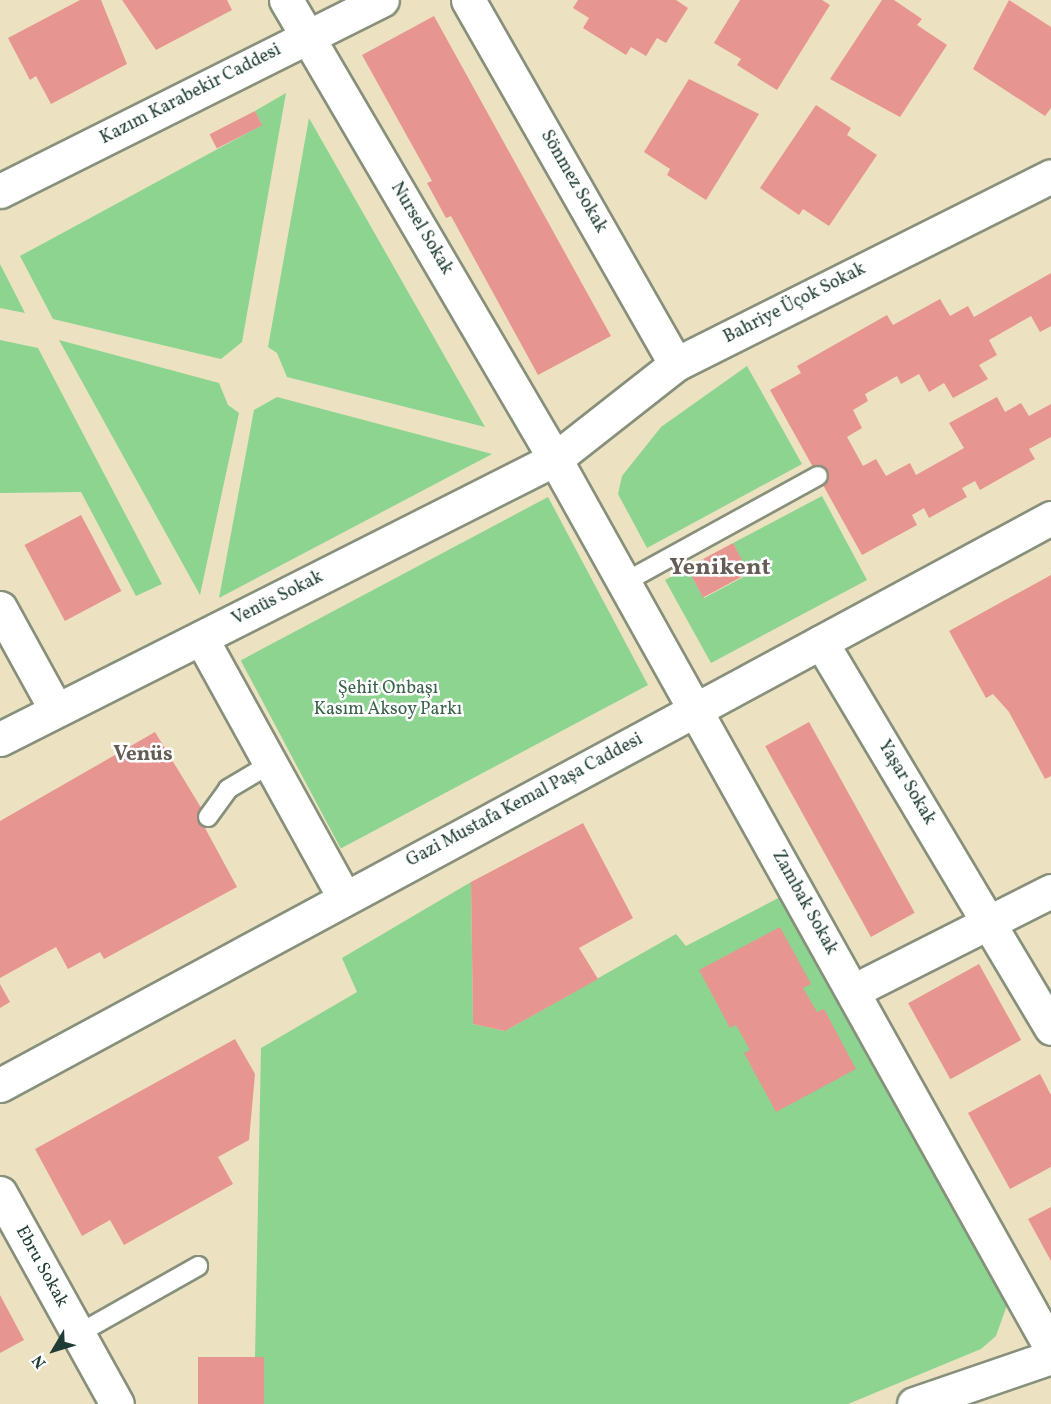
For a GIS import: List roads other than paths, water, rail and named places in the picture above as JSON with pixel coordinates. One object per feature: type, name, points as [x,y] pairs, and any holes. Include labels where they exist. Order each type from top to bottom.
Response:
[{"type":"street","name":"Nursel Sokak","points":[[286,0],[555,459]]},
{"type":"street","name":"Kazım Karabekir Caddesi","points":[[0,191],[382,0]]},
{"type":"street","name":"Sönmez Sokak","points":[[468,0],[676,364]]},
{"type":"street","name":"Bahriye Üçok Sokak","points":[[555,459],[676,364],[1051,176]]},
{"type":"street","name":"Zambak Sokak","points":[[555,459],[1051,1348]]},
{"type":"street","name":"Venüs Sokak","points":[[0,739],[555,459]]},
{"type":"street","name":"Gazi Mustafa Kemal Paşa Caddesi","points":[[0,1085],[344,897],[1051,518]]},
{"type":"street","points":[[0,608],[56,710]]},
{"type":"street","points":[[201,638],[344,897]]},
{"type":"street","name":"Yaşar Sokak","points":[[821,642],[1051,1028]]},
{"type":"street","points":[[853,991],[991,924],[1051,891]]},
{"type":"street","name":"Ebru Sokak","points":[[0,1193],[117,1404]]},
{"type":"street","points":[[914,1404],[1051,1357]]},
{"type":"lane","points":[[625,582],[818,476]]},
{"type":"lane","points":[[207,817],[228,789],[270,764]]},
{"type":"lane","points":[[78,1334],[198,1266]]},
{"type":"district","name":"Yenikent","points":[[720,569]]},
{"type":"district","name":"Venüs","points":[[143,755]]},
{"type":"park label","name":"Şehit Onbaşı Kasım Aksoy Parkı","points":[[388,700]]}]
